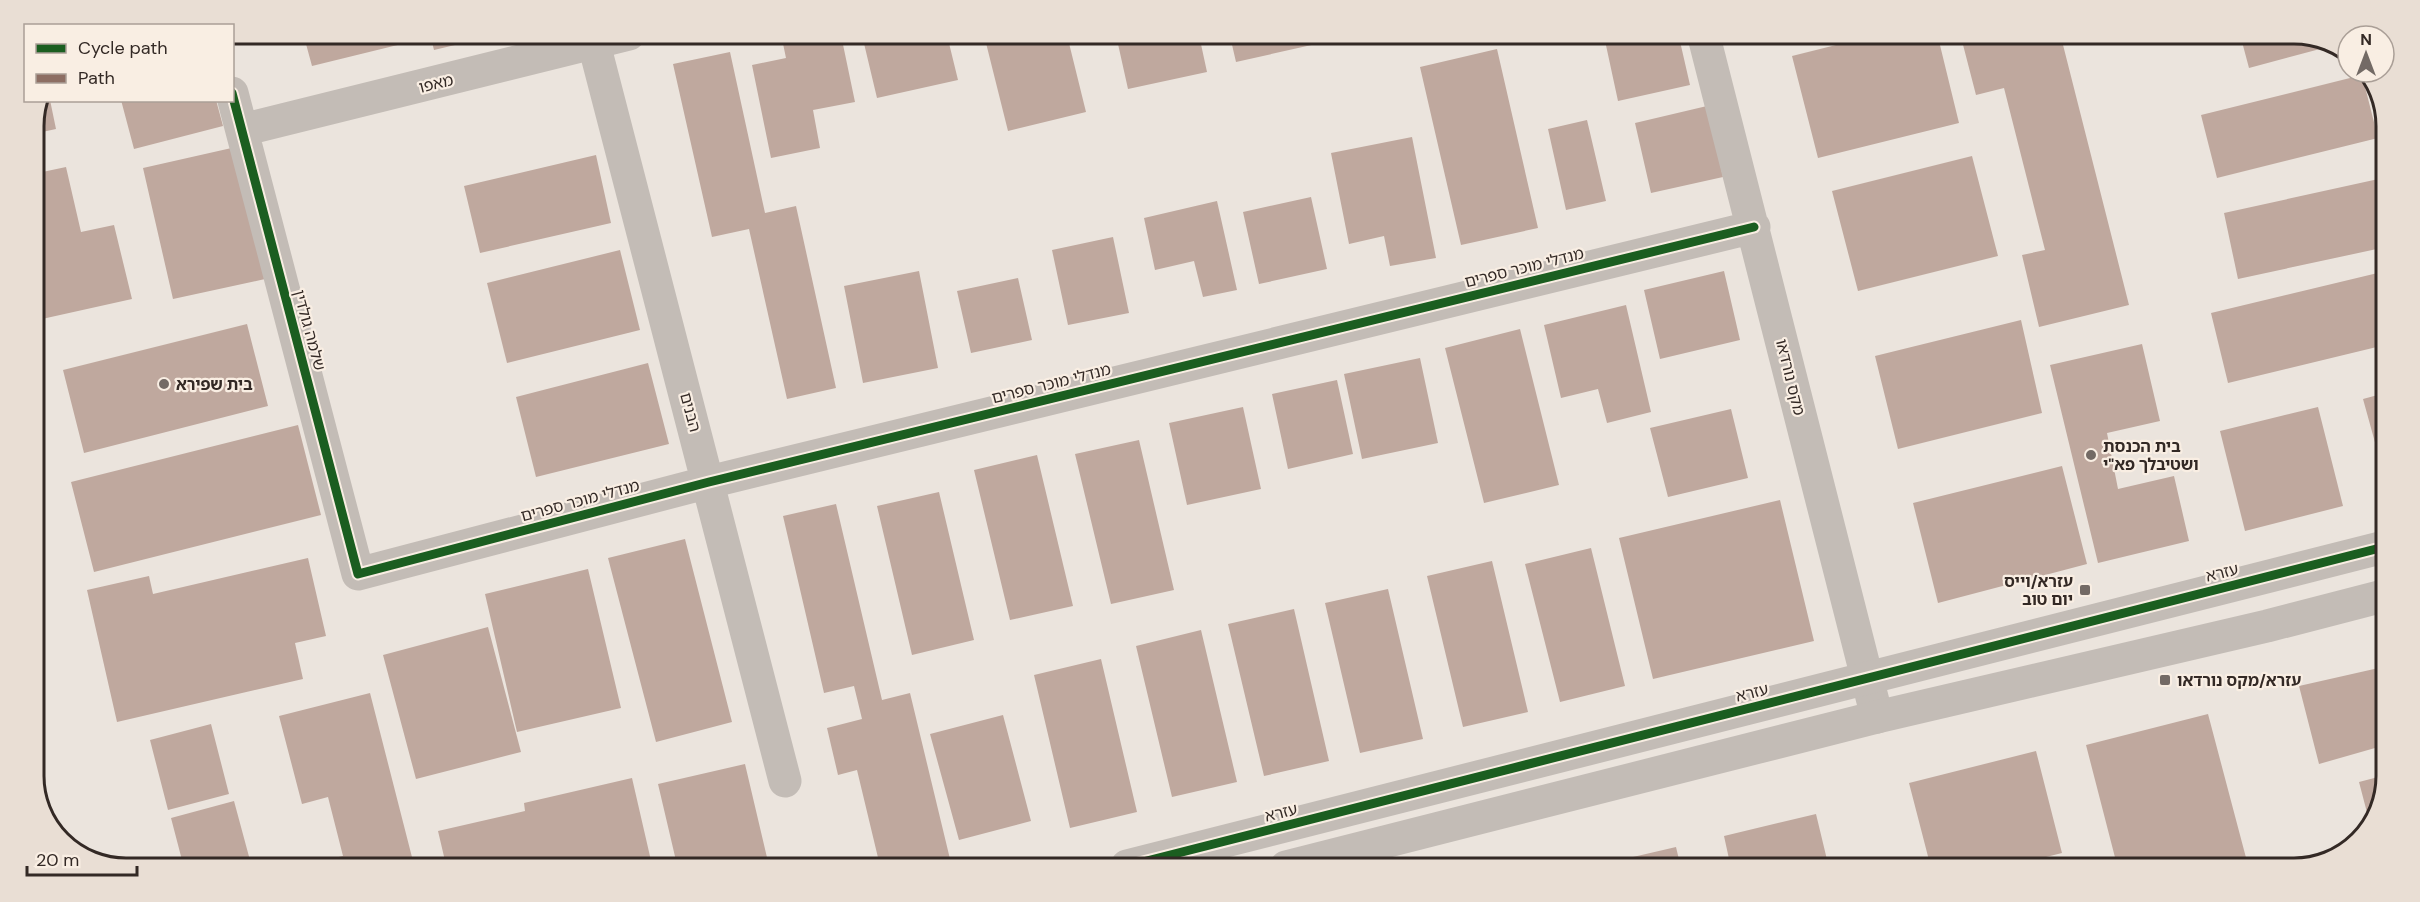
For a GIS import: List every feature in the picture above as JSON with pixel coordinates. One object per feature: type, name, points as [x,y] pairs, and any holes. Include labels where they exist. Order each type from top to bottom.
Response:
[{"type":"street","name":"מאפו","points":[[242,130],[594,44]]},
{"type":"street","name":"הבנים","points":[[594,44],[710,482],[785,781]]},
{"type":"street","name":"מקס נורדאו","points":[[1706,44],[1877,717]]},
{"type":"street","name":"שלמה גולדין","points":[[234,100],[358,574]]},
{"type":"street","name":"מנדלי מוכר ספרים","points":[[358,574],[710,482],[1754,227]]},
{"type":"street","name":"עזרא","points":[[1158,858],[2376,549]]},
{"type":"street","points":[[1321,858],[1877,717],[2267,626],[2376,598]]},
{"type":"building","points":[[306,44],[402,44],[312,66]]},
{"type":"building","points":[[432,44],[459,44],[434,50]]},
{"type":"building","points":[[783,44],[843,44],[855,102],[813,110],[820,148],[771,158],[752,65],[786,58]]},
{"type":"building","points":[[864,44],[949,44],[958,80],[877,98]]},
{"type":"building","points":[[986,44],[1069,44],[1086,112],[1008,131]]},
{"type":"building","points":[[1118,44],[1201,44],[1207,72],[1128,89]]},
{"type":"building","points":[[1232,44],[1316,44],[1236,62]]},
{"type":"building","points":[[1606,44],[1681,44],[1690,85],[1618,101]]},
{"type":"building","points":[[1840,44],[1940,44],[1959,123],[1818,158],[1792,56]]},
{"type":"building","points":[[1963,44],[2063,44],[2129,305],[2039,327],[2022,255],[2045,250],[2004,88],[1976,95]]},
{"type":"building","points":[[2243,44],[2295,44],[2322,48],[2249,68]]},
{"type":"building","points":[[1497,49],[1538,228],[1461,245],[1420,67]]},
{"type":"building","points":[[730,52],[765,213],[796,206],[836,388],[787,399],[749,229],[712,237],[673,64]]},
{"type":"building","points":[[2336,81],[2336,84],[2364,84],[2376,138],[2217,178],[2201,115]]},
{"type":"building","points":[[47,102],[50,102],[56,129],[44,132]]},
{"type":"building","points":[[122,102],[217,102],[223,126],[134,149]]},
{"type":"building","points":[[1707,106],[1723,177],[1651,193],[1635,123]]},
{"type":"building","points":[[1587,120],[1606,201],[1566,210],[1548,129]]},
{"type":"building","points":[[1412,137],[1436,258],[1390,266],[1384,236],[1349,244],[1331,153]]},
{"type":"building","points":[[236,147],[265,279],[173,299],[143,168]]},
{"type":"building","points":[[596,155],[611,223],[480,253],[464,186]]},
{"type":"building","points":[[1972,156],[1998,256],[1858,291],[1832,191]]},
{"type":"building","points":[[66,167],[81,232],[114,225],[132,299],[44,319],[44,172]]},
{"type":"building","points":[[2376,180],[2376,249],[2238,279],[2224,213]]},
{"type":"building","points":[[1311,197],[1327,269],[1259,284],[1243,212]]},
{"type":"building","points":[[1217,201],[1237,290],[1203,297],[1194,261],[1155,270],[1144,218]]},
{"type":"building","points":[[1113,237],[1129,313],[1068,325],[1052,250]]},
{"type":"building","points":[[620,250],[640,330],[507,363],[487,283]]},
{"type":"building","points":[[919,271],[938,368],[863,383],[844,286]]},
{"type":"building","points":[[1724,271],[1740,340],[1660,359],[1644,290]]},
{"type":"building","points":[[2376,273],[2376,347],[2228,383],[2211,313]]},
{"type":"building","points":[[1018,278],[1032,340],[971,353],[957,291]]},
{"type":"building","points":[[1626,305],[1651,412],[1607,423],[1598,389],[1561,398],[1544,325]]},
{"type":"building","points":[[2021,320],[2042,413],[1898,449],[1875,356]]},
{"type":"building","name":"בית שפירא","points":[[247,324],[268,406],[84,453],[63,370]]},
{"type":"building","points":[[1520,329],[1559,485],[1484,503],[1445,348]]},
{"type":"building","name":"בית הכנסת ושטיבלך פא\"י","points":[[2142,344],[2160,421],[2107,433],[2118,489],[2174,476],[2189,541],[2098,563],[2050,365]]},
{"type":"building","points":[[1420,358],[1438,443],[1362,459],[1344,374]]},
{"type":"building","points":[[648,363],[669,444],[536,477],[516,397]]},
{"type":"building","points":[[1337,380],[1353,454],[1288,469],[1272,394]]},
{"type":"building","points":[[2376,395],[2376,446],[2363,399]]},
{"type":"building","points":[[1243,407],[1261,489],[1187,505],[1169,423]]},
{"type":"building","points":[[2318,407],[2343,506],[2245,531],[2220,431]]},
{"type":"building","points":[[1731,409],[1748,478],[1668,497],[1650,428]]},
{"type":"building","points":[[298,425],[321,515],[94,572],[71,482]]},
{"type":"building","points":[[1139,440],[1174,590],[1111,604],[1075,454]]},
{"type":"building","points":[[1037,455],[1073,606],[1010,620],[974,470]]},
{"type":"building","points":[[2062,466],[2087,564],[1938,603],[1913,503]]},
{"type":"building","points":[[939,492],[974,640],[912,655],[877,506]]},
{"type":"building","points":[[1780,500],[1814,641],[1653,679],[1619,538]]},
{"type":"building","points":[[836,504],[882,700],[910,693],[950,858],[878,858],[857,770],[838,775],[827,728],[862,719],[854,686],[824,693],[783,516]]},
{"type":"building","points":[[685,539],[732,722],[656,742],[608,558]]},
{"type":"building","points":[[1591,548],[1625,686],[1560,702],[1525,564]]},
{"type":"building","points":[[308,558],[326,636],[295,643],[303,679],[117,722],[87,590],[149,576],[153,594]]},
{"type":"building","points":[[1492,561],[1528,712],[1463,727],[1427,576]]},
{"type":"building","points":[[588,569],[621,708],[517,732],[485,594]]},
{"type":"building","points":[[1388,589],[1423,739],[1360,753],[1325,603]]},
{"type":"building","points":[[1294,609],[1329,761],[1264,776],[1228,624]]},
{"type":"building","points":[[488,627],[521,752],[416,779],[383,655]]},
{"type":"building","points":[[1201,630],[1237,782],[1172,797],[1136,646]]},
{"type":"building","points":[[1101,659],[1137,812],[1070,828],[1034,675]]},
{"type":"building","points":[[2376,669],[2376,748],[2319,764],[2299,686]]},
{"type":"building","points":[[370,693],[412,858],[334,858],[343,856],[328,797],[302,804],[279,716]]},
{"type":"building","points":[[2208,714],[2246,858],[2115,858],[2086,745]]},
{"type":"building","points":[[1003,715],[1031,821],[959,840],[930,734]]},
{"type":"building","points":[[211,724],[229,794],[168,810],[150,740]]},
{"type":"building","points":[[2036,751],[2062,853],[2042,858],[1928,858],[1909,783]]},
{"type":"building","points":[[745,764],[767,858],[675,858],[658,784]]},
{"type":"building","points":[[632,778],[650,858],[444,858],[438,831],[525,811],[524,803]]},
{"type":"building","points":[[2376,778],[2375,793],[2367,814],[2359,782]]},
{"type":"building","points":[[234,801],[249,858],[181,858],[171,818]]},
{"type":"building","points":[[1816,814],[1827,858],[1729,858],[1724,836]]},
{"type":"building","points":[[1676,847],[1679,858],[1629,858]]},
{"type":"cycle path","points":[[234,101],[358,574],[709,482],[1754,227]]},
{"type":"cycle path","points":[[1159,858],[2376,549]]},
{"type":"place","name":"בית שפירא","points":[[164,384]]},
{"type":"place","name":"בית הכנסת ושטיבלך פא\"י","points":[[2091,455]]},
{"type":"place","name":"עזרא/וייס יום טוב","points":[[2085,590]]},
{"type":"place","name":"עזרא/מקס נורדאו","points":[[2165,680]]}]
